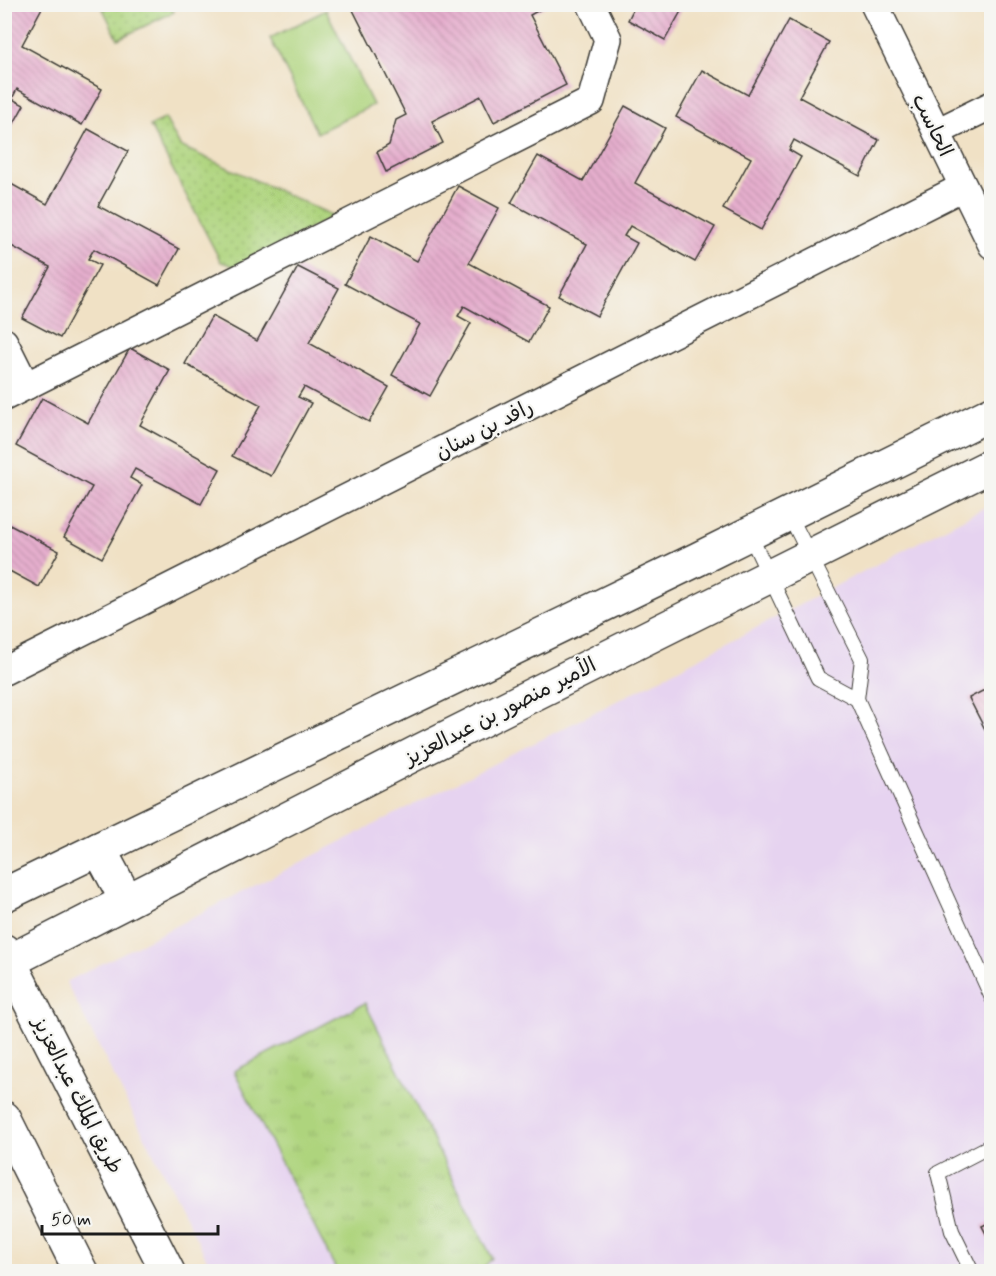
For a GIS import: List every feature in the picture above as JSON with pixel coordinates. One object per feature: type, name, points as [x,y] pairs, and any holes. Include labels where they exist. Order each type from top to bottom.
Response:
[{"type":"street","points":[[4,342],[15,391],[591,101],[608,39],[591,4]]},
{"type":"street","name":"الحاسب","points":[[874,4],[992,245]]},
{"type":"street","points":[[937,132],[992,105]]},
{"type":"street","name":"رافد بن سنان","points":[[4,671],[963,187]]},
{"type":"street","points":[[4,895],[789,514],[992,412]]},
{"type":"street","name":"الأمير منصور بن عبدالعزيز","points":[[7,956],[127,901],[768,575],[992,465]]},
{"type":"street","points":[[99,849],[127,901]]},
{"type":"street","name":"طريق الملك عبدالعزيز","points":[[7,956],[168,1272]]},
{"type":"street","points":[[4,1118],[81,1272]]},
{"type":"lane","points":[[789,514],[862,659],[857,699],[992,998]]},
{"type":"lane","points":[[749,533],[818,678],[857,699]]},
{"type":"lane","points":[[972,1272],[952,1231],[938,1173],[992,1145]]},
{"type":"shaded area","points":[[991,504],[991,1271],[213,1271],[66,982],[646,686]]},
{"type":"green space","points":[[101,5],[171,5],[174,12],[118,39]]},
{"type":"green space","points":[[326,10],[373,105],[317,133],[270,38]]},
{"type":"green space","points":[[165,118],[180,146],[334,216],[237,267],[221,262],[150,126]]},
{"type":"green space","points":[[365,1003],[492,1258],[481,1271],[337,1271],[234,1071]]},
{"type":"building","points":[[4,4],[44,4],[22,45],[102,89],[82,125],[17,89],[12,99],[24,105],[4,141]]},
{"type":"building","points":[[350,4],[550,4],[530,15],[566,85],[494,122],[481,96],[432,121],[443,143],[386,172],[377,152],[389,145],[396,120],[406,115]]},
{"type":"building","points":[[636,4],[685,4],[665,40],[628,20]]},
{"type":"building","points":[[789,20],[829,42],[799,97],[879,140],[860,176],[794,140],[789,150],[801,157],[761,230],[723,209],[751,158],[676,117],[702,70],[748,95]]},
{"type":"building","points":[[625,106],[665,128],[635,183],[715,227],[695,262],[630,226],[624,236],[637,243],[597,316],[559,296],[587,244],[511,203],[538,156],[583,181]]},
{"type":"building","points":[[88,129],[128,151],[98,206],[179,249],[159,285],[94,249],[88,259],[100,265],[60,338],[22,318],[50,267],[4,242],[4,180],[47,204]]},
{"type":"building","points":[[458,186],[499,208],[469,263],[549,306],[529,342],[464,306],[458,316],[471,323],[430,396],[392,375],[420,324],[345,284],[371,236],[417,261]]},
{"type":"building","points":[[298,267],[339,288],[309,343],[389,387],[369,422],[304,387],[298,397],[311,403],[271,476],[232,456],[261,405],[185,364],[212,316],[257,341]]},
{"type":"building","points":[[130,348],[170,370],[140,425],[220,469],[201,504],[135,469],[130,478],[142,485],[102,558],[64,537],[92,487],[16,446],[42,398],[88,423]]},
{"type":"building","points":[[4,522],[59,551],[39,587],[4,568]]},
{"type":"building","points":[[992,686],[992,743],[969,698]]},
{"type":"building","points":[[992,1221],[992,1245],[982,1226]]}]
